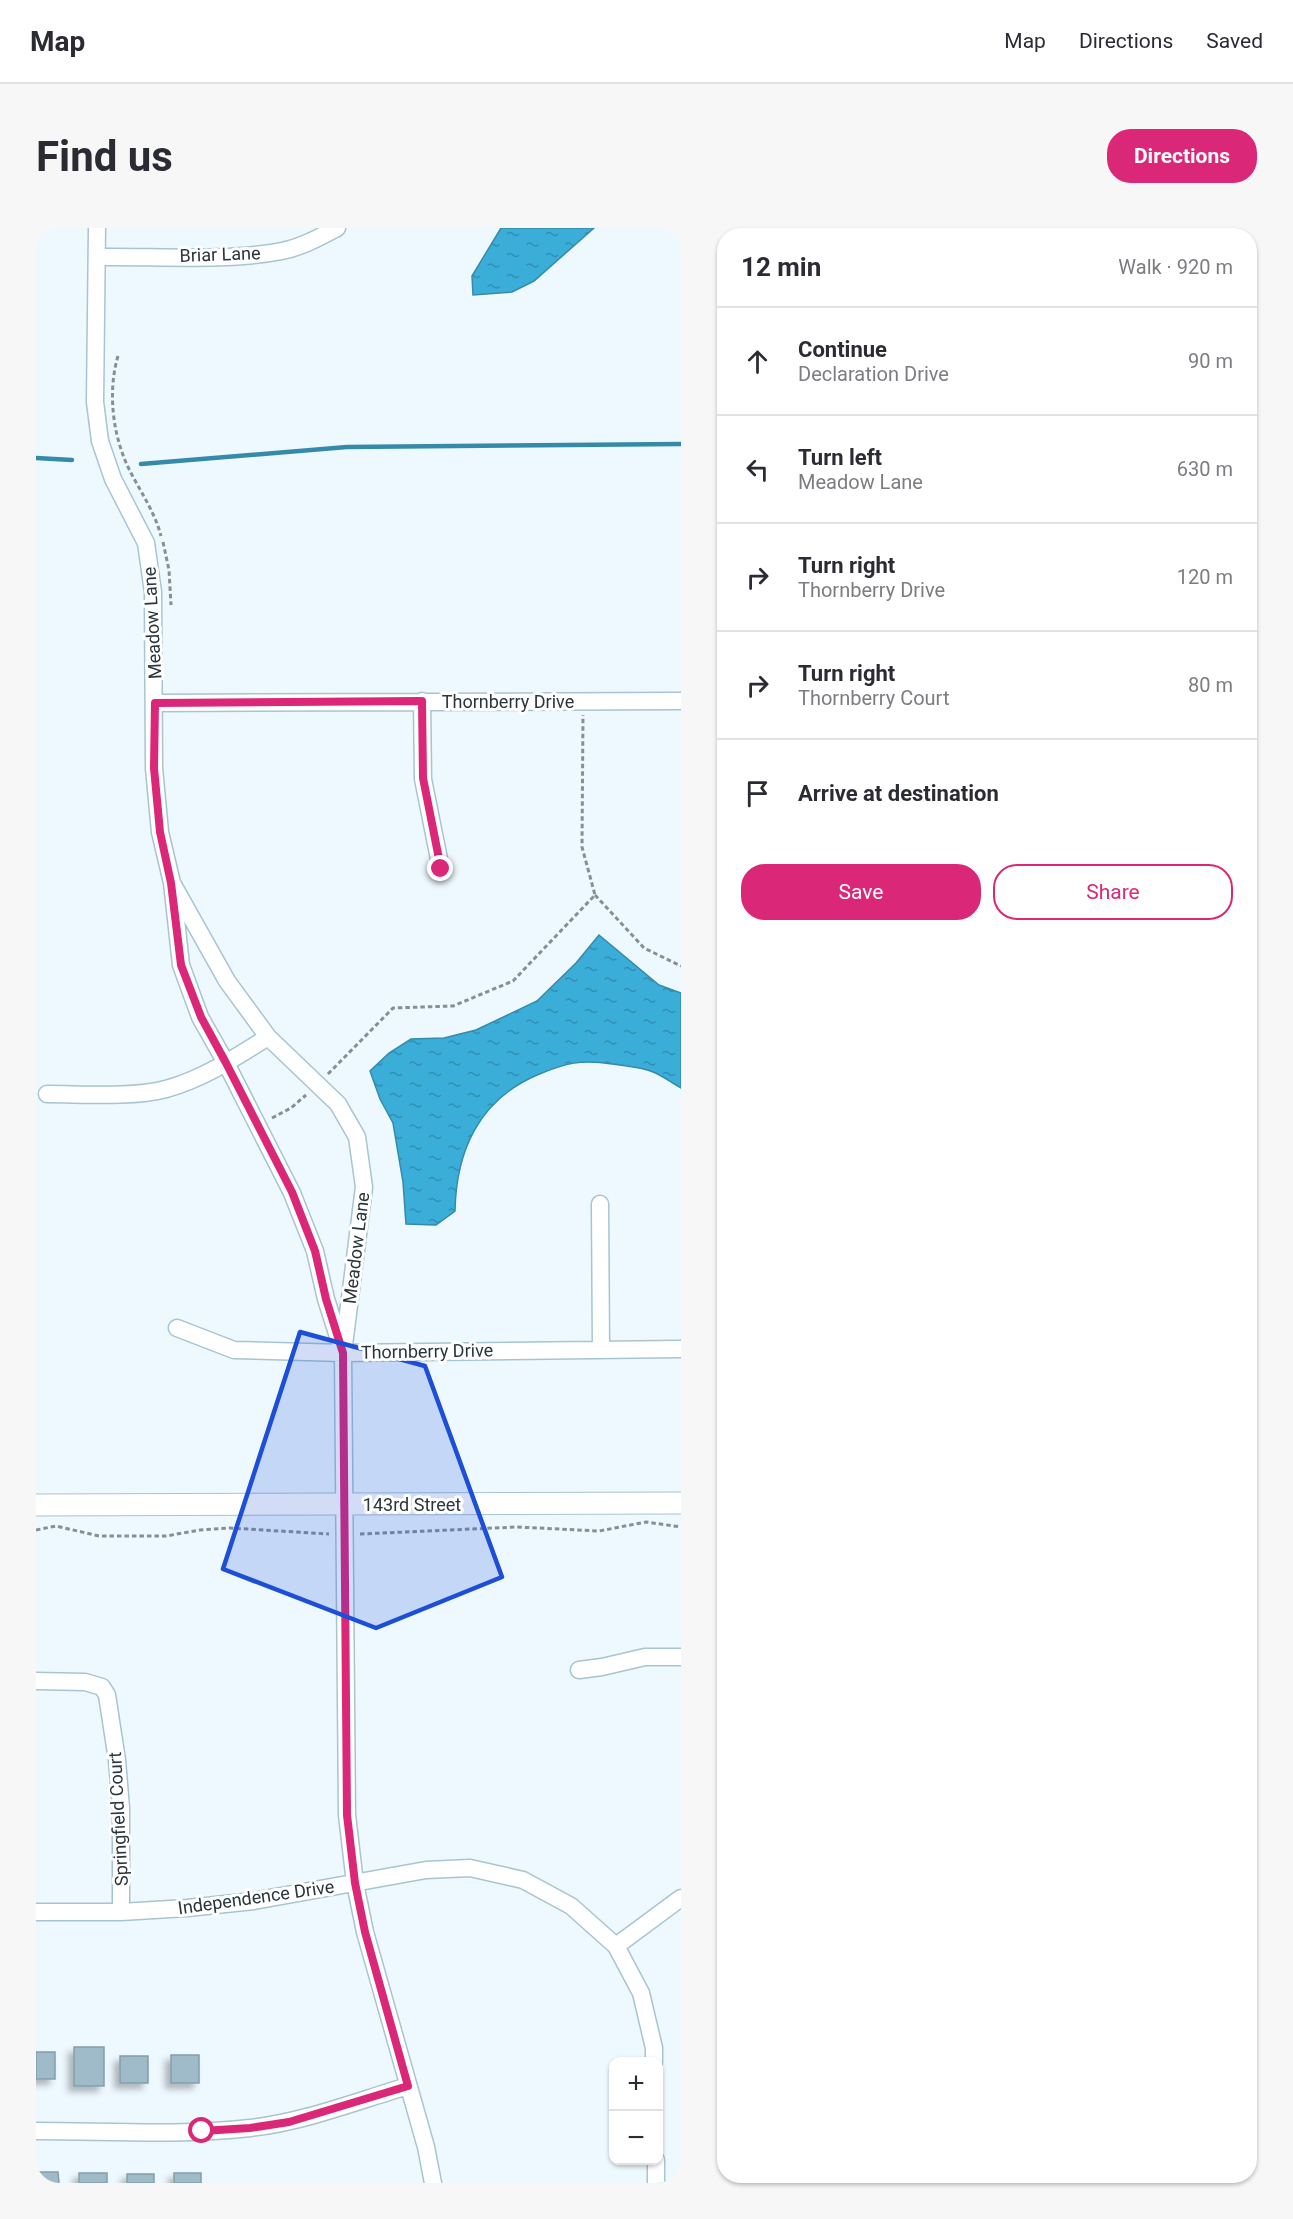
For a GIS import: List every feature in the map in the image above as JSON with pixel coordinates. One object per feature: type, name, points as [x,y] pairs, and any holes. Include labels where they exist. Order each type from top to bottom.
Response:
[{"type":"street","name":"Meadow Lane","points":[[97,228],[95,402],[100,441],[113,479],[146,543],[153,592],[155,778],[160,832],[171,883],[181,965],[201,1017],[292,1192],[307,1232],[343,1353]]},
{"type":"street","name":"Briar Lane","points":[[98,257],[235,256],[283,251],[314,240],[337,228]]},
{"type":"street","points":[[422,701],[423,778],[441,869]]},
{"type":"street","name":"Thornberry Drive","points":[[155,703],[681,701]]},
{"type":"street","name":"Meadow Lane","points":[[171,883],[227,981],[268,1037],[338,1104],[357,1137],[364,1187],[343,1353],[347,1815],[355,1883],[365,1932],[426,2147],[433,2183]]},
{"type":"street","points":[[46,1095],[132,1093],[164,1089],[190,1081],[226,1063],[268,1037]]},
{"type":"street","points":[[600,1204],[601,1349]]},
{"type":"street","name":"Thornberry Drive","points":[[177,1328],[234,1350],[343,1353],[681,1349]]},
{"type":"street","name":"143rd Street","points":[[36,1505],[681,1503]]},
{"type":"street","points":[[579,1670],[645,1657],[681,1657]]},
{"type":"street","name":"Springfield Court","points":[[36,1681],[85,1682],[102,1687],[107,1695],[117,1760],[121,1808],[121,1912]]},
{"type":"street","name":"Independence Drive","points":[[36,1912],[121,1912],[187,1908],[254,1900],[426,1870],[470,1868],[524,1880],[572,1906],[616,1946],[641,1993],[654,2057]]},
{"type":"street","points":[[616,1946],[681,1898]]},
{"type":"street","points":[[36,2132],[202,2131],[250,2128],[289,2122],[408,2086]]},
{"type":"street","points":[[656,2165],[656,2183]]},
{"type":"path","points":[[118,356],[113,374],[112,403],[117,436],[130,471],[157,521],[169,570],[171,605]]},
{"type":"path","points":[[583,701],[582,847],[595,895],[644,948],[681,966]]},
{"type":"path","points":[[258,1125],[291,1108],[318,1085],[393,1008],[453,1006],[513,981],[595,895]]},
{"type":"path","points":[[646,1522],[681,1527]]},
{"type":"highlighted area","points":[[300,1332],[425,1366],[502,1577],[376,1628],[223,1569]]},
{"type":"water","points":[[501,228],[594,228],[534,281],[512,292],[473,295],[472,276]]},
{"type":"water","points":[[599,935],[659,985],[681,993],[681,1088],[648,1070],[591,1062],[574,1063],[537,1075],[500,1098],[475,1130],[460,1168],[455,1211],[436,1225],[406,1224],[403,1182],[393,1123],[380,1099],[370,1071],[389,1053],[411,1039],[444,1038],[476,1030],[537,1001],[576,963]]},
{"type":"building","points":[[74,2047],[104,2047],[104,2086],[74,2086]]},
{"type":"building","points":[[36,2052],[55,2052],[55,2079],[36,2079]]},
{"type":"building","points":[[171,2055],[199,2055],[199,2083],[171,2083]]},
{"type":"building","points":[[120,2056],[148,2056],[148,2083],[120,2083]]},
{"type":"building","points":[[36,2172],[58,2172],[59,2183],[36,2183]]},
{"type":"building","points":[[79,2173],[107,2173],[107,2183],[79,2183]]},
{"type":"building","points":[[174,2173],[201,2173],[201,2183],[174,2183]]},
{"type":"building","points":[[127,2174],[154,2174],[154,2183],[127,2183]]},
{"type":"waterway","points":[[141,464],[347,447],[681,444]]},
{"type":"waterway","points":[[36,458],[72,460]]},
{"type":"route","points":[[202,2131],[250,2128],[289,2122],[408,2086],[365,1932],[355,1883],[347,1815],[343,1353],[326,1299],[315,1251],[292,1192],[201,1017],[181,965],[171,883],[160,832],[154,768],[155,703],[422,701],[423,778],[441,869]]}]
